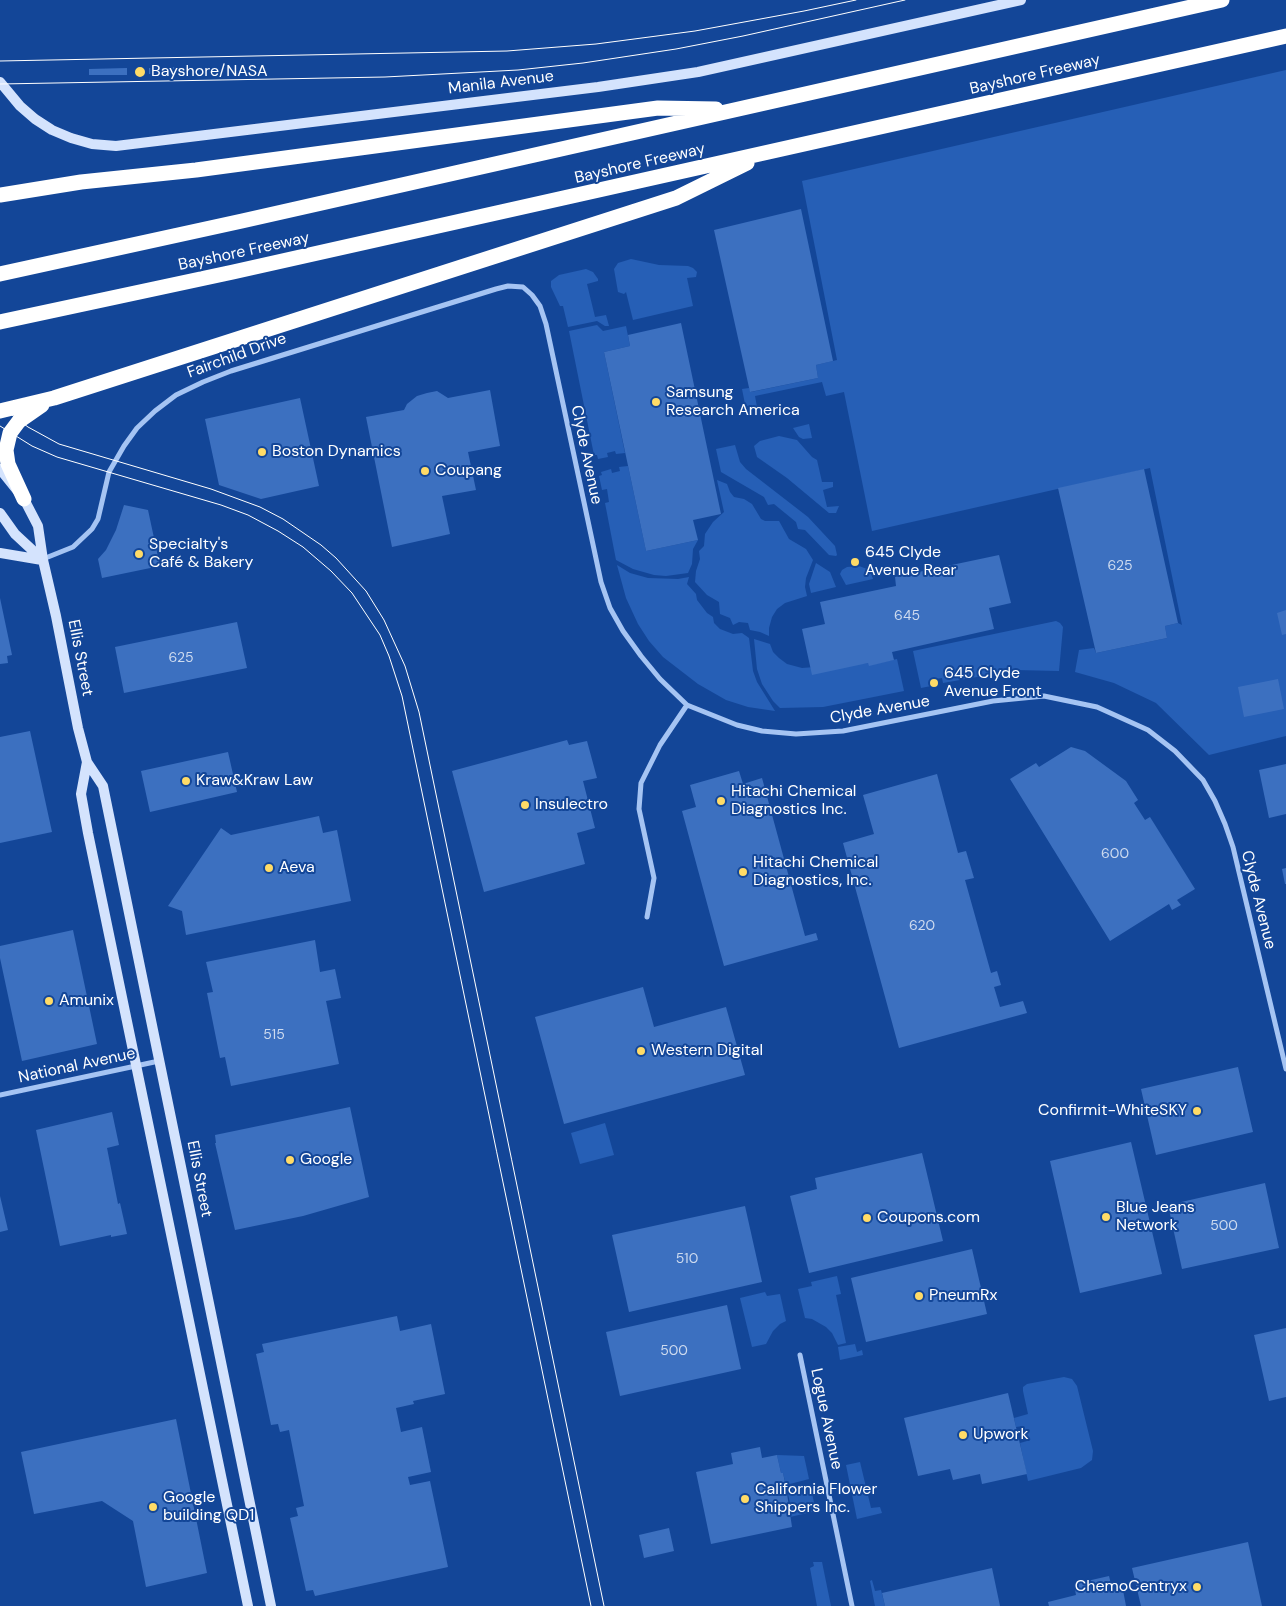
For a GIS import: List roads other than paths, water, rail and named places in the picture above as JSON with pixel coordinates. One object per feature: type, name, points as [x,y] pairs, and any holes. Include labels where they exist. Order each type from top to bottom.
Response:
[{"type":"highway","name":"Bayshore Freeway","points":[[0,274],[1222,0]]},
{"type":"highway","name":"Bayshore Freeway","points":[[0,322],[765,154],[1286,36]]},
{"type":"highway","points":[[0,195],[81,182],[196,170],[658,108],[740,109]]},
{"type":"highway","points":[[0,411],[54,398],[676,198],[765,154]]},
{"type":"highway","points":[[24,499],[8,464],[6,450],[10,433],[27,414],[54,398]]},
{"type":"main road","name":"Manila Avenue","points":[[0,82],[20,106],[52,130],[92,144],[116,146],[589,88],[698,72],[1021,0]]},
{"type":"main road","name":"Ellis Street","points":[[0,469],[24,499],[38,526],[43,560],[78,728],[88,762],[103,786],[271,1606]]},
{"type":"main road","points":[[0,513],[14,534],[43,560]]},
{"type":"main road","points":[[0,554],[43,560]]},
{"type":"main road","name":"Ellis Street","points":[[88,762],[81,794],[248,1606]]},
{"type":"street","name":"Fairchild Drive","points":[[43,560],[73,546],[92,529],[98,518],[109,472],[124,446],[137,428],[155,410],[176,395],[231,371],[496,289],[508,286],[523,287],[532,295]]},
{"type":"street","name":"Clyde Avenue","points":[[532,295],[540,306],[546,324],[601,582],[610,608],[623,631],[640,656],[660,679],[687,704],[709,715],[762,731],[796,734],[843,731],[993,701],[1044,696],[1097,706],[1148,730],[1175,751],[1203,780],[1225,824],[1286,1069]]},
{"type":"street","points":[[647,917],[654,878],[639,809],[641,783],[660,745],[687,704]]},
{"type":"street","name":"National Avenue","points":[[0,1095],[160,1061]]},
{"type":"street","name":"Logue Avenue","points":[[800,1354],[852,1606]]},
{"type":"tram line","points":[[0,61],[507,51],[596,44],[695,31],[856,0]]},
{"type":"tram line","points":[[0,84],[385,77],[518,70],[583,63],[676,49],[905,0]]},
{"type":"tram line","points":[[0,406],[28,427],[59,444],[211,489],[260,507],[283,519],[321,545],[336,558],[366,591],[384,620],[405,666],[419,712],[604,1606]]},
{"type":"tram line","points":[[0,426],[32,446],[57,457],[221,505],[248,515],[278,531],[303,547],[331,571],[352,593],[380,635],[402,696],[591,1606]]},
{"type":"place","name":"Bayshore/NASA","points":[[140,72]]},
{"type":"place","name":"Samsung Research America","points":[[656,402]]},
{"type":"place","name":"Boston Dynamics","points":[[262,452]]},
{"type":"place","name":"Coupang","points":[[425,471]]},
{"type":"place","name":"Specialty's Café & Bakery","points":[[139,554]]},
{"type":"place","name":"645 Clyde Avenue Rear","points":[[855,562]]},
{"type":"place","name":"645 Clyde Avenue Front","points":[[934,683]]},
{"type":"place","name":"Kraw&Kraw Law","points":[[186,781]]},
{"type":"place","name":"Hitachi Chemical Diagnostics Inc.","points":[[721,801]]},
{"type":"place","name":"Insulectro","points":[[525,805]]},
{"type":"place","name":"Aeva","points":[[269,868]]},
{"type":"place","name":"Hitachi Chemical Diagnostics, Inc.","points":[[743,872]]},
{"type":"place","name":"Amunix","points":[[49,1001]]},
{"type":"place","name":"Western Digital","points":[[641,1051]]},
{"type":"place","name":"Confirmit-WhiteSKY","points":[[1197,1111]]},
{"type":"place","name":"Google","points":[[290,1160]]},
{"type":"place","name":"Blue Jeans Network","points":[[1106,1217]]},
{"type":"place","name":"Coupons.com","points":[[867,1218]]},
{"type":"place","name":"PneumRx","points":[[919,1296]]},
{"type":"place","name":"Upwork","points":[[963,1435]]},
{"type":"place","name":"California Flower Shippers Inc.","points":[[745,1499]]},
{"type":"place","name":"Google building QD1","points":[[153,1507]]},
{"type":"place","name":"ChemoCentryx","points":[[1197,1587]]}]
